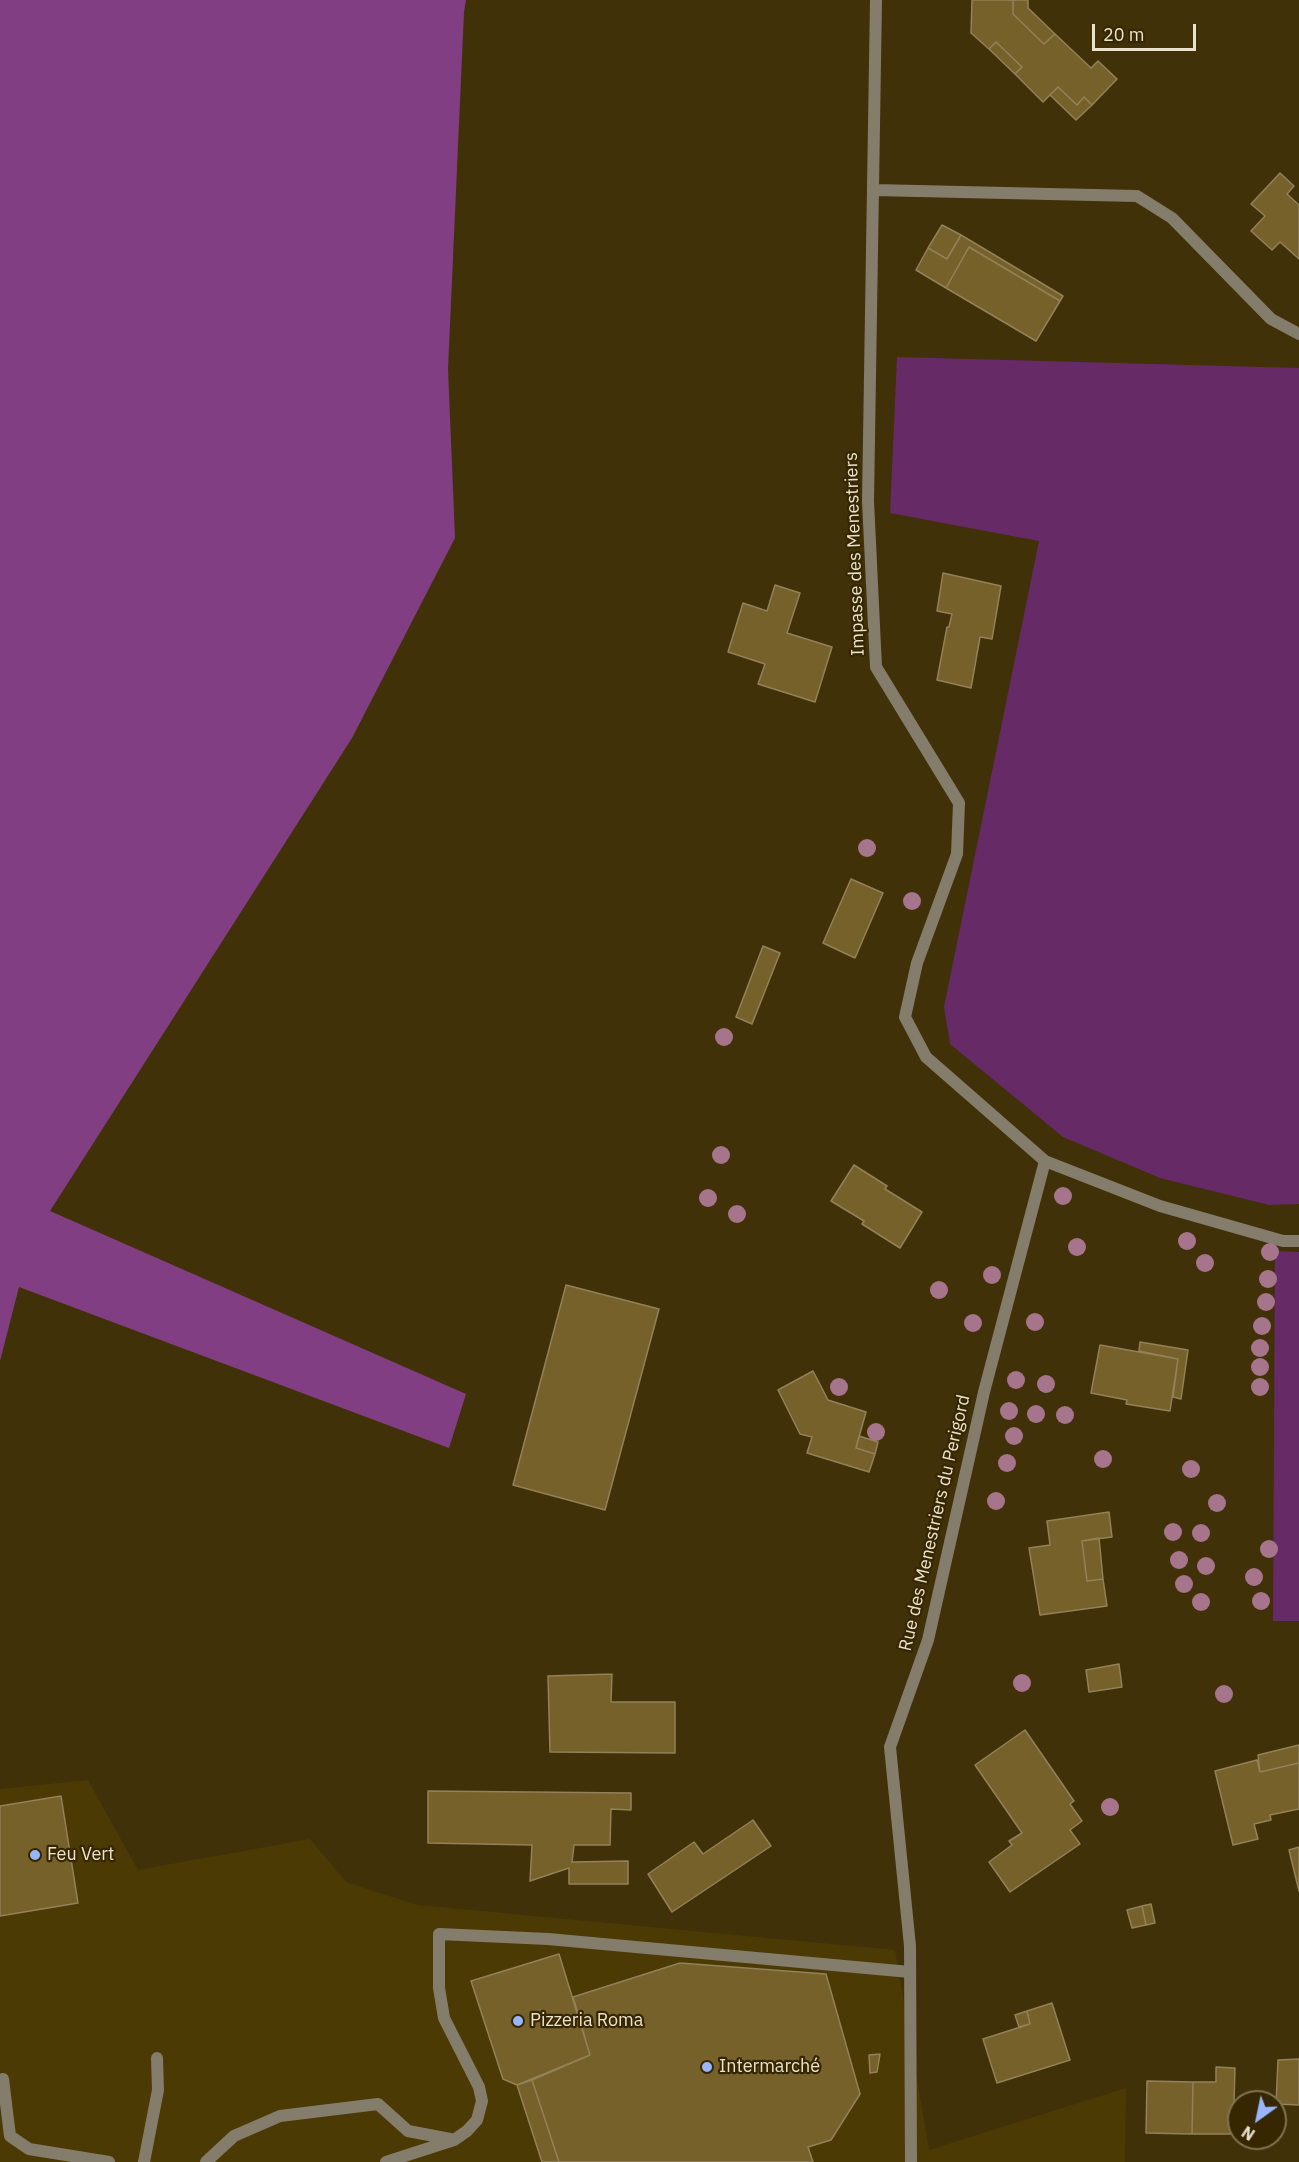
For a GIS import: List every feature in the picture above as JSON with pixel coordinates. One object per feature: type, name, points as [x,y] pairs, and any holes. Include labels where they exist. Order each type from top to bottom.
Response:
[{"type":"street","name":"Impasse des Menestriers","points":[[876,0],[868,501],[876,667],[959,803],[957,855],[917,963],[906,1017],[926,1057],[1045,1161]]},
{"type":"street","points":[[874,190],[1137,196],[1172,218],[1271,318],[1299,334]]},
{"type":"street","points":[[1045,1161],[1160,1206],[1283,1241],[1299,1240]]},
{"type":"street","name":"Rue des Menestriers du Perigord","points":[[911,2162],[910,1946],[890,1746],[928,1640],[984,1392],[1045,1161]]},
{"type":"street","points":[[386,2162],[454,2140],[477,2120],[482,2101],[479,2087],[444,2018],[440,1988],[439,1934],[548,1939],[910,1972]]},
{"type":"street","points":[[144,2162],[158,2090],[157,2058]]},
{"type":"street","points":[[3,2079],[10,2136],[29,2149],[109,2162]]},
{"type":"street","points":[[206,2162],[234,2136],[280,2115],[378,2104],[408,2132],[454,2140]]},
{"type":"shaded area","points":[[0,0],[466,0],[448,369],[455,538],[352,738],[50,1211],[466,1394],[449,1448],[19,1287],[0,1361]]},
{"type":"shaded area","points":[[897,357],[1299,368],[1299,1204],[1269,1205],[1160,1178],[1063,1137],[950,1044],[944,1007],[1039,541],[890,513]]},
{"type":"shaded area","points":[[1275,1251],[1299,1252],[1299,1621],[1273,1621]]},
{"type":"shaded area","points":[[88,1780],[138,1870],[310,1839],[346,1882],[417,1905],[895,1950],[929,2150],[1126,2088],[1125,2162],[0,2162],[0,1789]]},
{"type":"building","points":[[972,0],[1013,0],[1013,14],[1044,44],[1055,34],[1091,68],[1098,61],[1117,79],[1092,105],[1084,97],[1077,105],[1058,87],[1043,102],[1015,74],[1022,67],[996,42],[989,49],[971,33]]},
{"type":"building","points":[[1013,0],[1028,0],[1028,8],[1055,34],[1044,44],[1013,14]]},
{"type":"building","points":[[996,42],[1022,67],[1015,74],[989,49]]},
{"type":"building","points":[[1058,87],[1077,105],[1084,97],[1092,105],[1076,120],[1050,95]]},
{"type":"building","points":[[1280,173],[1294,186],[1287,194],[1299,205],[1299,259],[1280,242],[1272,250],[1251,231],[1265,216],[1251,204]]},
{"type":"building","points":[[942,225],[961,235],[947,259],[928,248]]},
{"type":"building","points":[[961,235],[1063,296],[1060,301],[969,247],[946,288],[916,270],[928,248],[947,259]]},
{"type":"building","points":[[969,247],[1060,301],[1036,341],[946,288]]},
{"type":"building","points":[[943,573],[1001,586],[992,639],[980,637],[971,688],[937,680],[947,627],[949,627],[952,614],[937,611]]},
{"type":"building","points":[[775,585],[800,593],[787,633],[832,647],[815,702],[758,684],[765,664],[728,652],[743,603],[767,611]]},
{"type":"building","points":[[851,879],[883,893],[855,958],[823,943]]},
{"type":"building","points":[[763,946],[780,953],[752,1024],[736,1017]]},
{"type":"building","points":[[854,1165],[887,1186],[885,1189],[922,1212],[900,1248],[862,1224],[864,1221],[831,1201]]},
{"type":"building","points":[[566,1285],[659,1309],[605,1510],[513,1485]]},
{"type":"building","points":[[1140,1342],[1188,1350],[1181,1399],[1173,1397],[1178,1359],[1139,1351]]},
{"type":"building","points":[[1100,1345],[1178,1359],[1170,1411],[1126,1404],[1127,1400],[1091,1393]]},
{"type":"building","points":[[813,1371],[828,1400],[866,1412],[856,1448],[875,1454],[869,1472],[807,1453],[812,1437],[800,1434],[778,1390]]},
{"type":"building","points":[[859,1436],[878,1442],[875,1454],[856,1448]]},
{"type":"building","points":[[1109,1512],[1112,1537],[1082,1541],[1087,1581],[1103,1579],[1107,1606],[1040,1615],[1029,1548],[1050,1545],[1047,1521]]},
{"type":"building","points":[[1099,1538],[1103,1579],[1087,1581],[1082,1541]]},
{"type":"building","points":[[1119,1664],[1122,1687],[1089,1692],[1086,1670]]},
{"type":"building","points":[[612,1674],[611,1702],[675,1702],[675,1753],[550,1752],[548,1676]]},
{"type":"building","points":[[1025,1730],[1074,1801],[1070,1804],[1082,1821],[1070,1830],[1080,1844],[1010,1892],[989,1862],[1012,1845],[1009,1841],[1022,1833],[975,1765]]},
{"type":"building","points":[[1299,1745],[1299,1763],[1260,1772],[1258,1755]]},
{"type":"building","points":[[1257,1760],[1260,1772],[1299,1763],[1299,1809],[1270,1815],[1271,1820],[1254,1824],[1258,1839],[1233,1845],[1215,1771]]},
{"type":"building","points":[[428,1791],[631,1793],[631,1810],[611,1809],[610,1845],[574,1845],[572,1862],[628,1861],[628,1884],[569,1884],[569,1868],[530,1881],[532,1845],[428,1843]]},
{"type":"building","name":"Feu Vert","points":[[61,1796],[78,1903],[0,1916],[0,1806]]},
{"type":"building","points":[[753,1820],[771,1846],[672,1912],[648,1874],[694,1842],[703,1854]]},
{"type":"building","points":[[1299,1847],[1299,1891],[1289,1850]]},
{"type":"building","points":[[1151,1904],[1155,1923],[1146,1925],[1142,1906]]},
{"type":"building","points":[[1142,1906],[1146,1925],[1132,1928],[1127,1910]]},
{"type":"building","points":[[559,1954],[590,2055],[517,2085],[503,2079],[471,1981]]},
{"type":"building","name":"Intermarché","points":[[680,1963],[826,1974],[860,2094],[831,2140],[808,2147],[813,2162],[559,2162],[532,2080],[590,2055],[573,1997]]},
{"type":"building","points":[[1052,2003],[1070,2060],[997,2083],[983,2039],[1030,2024],[1027,2011]]},
{"type":"building","points":[[1027,2011],[1030,2024],[1019,2027],[1015,2015]]},
{"type":"building","points":[[880,2054],[877,2072],[870,2073],[869,2055]]},
{"type":"building","points":[[1299,2059],[1299,2105],[1287,2104],[1287,2090],[1277,2090],[1278,2060]]},
{"type":"building","points":[[1216,2067],[1235,2068],[1234,2090],[1227,2090],[1227,2134],[1192,2134],[1193,2082],[1216,2082]]},
{"type":"building","points":[[532,2080],[559,2162],[542,2162],[517,2085]]},
{"type":"building","points":[[1147,2081],[1193,2082],[1192,2134],[1146,2133]]},
{"type":"place","name":"Feu Vert","points":[[35,1855]]},
{"type":"place","name":"Pizzeria Roma","points":[[518,2021]]},
{"type":"place","name":"Intermarché","points":[[707,2067]]}]
